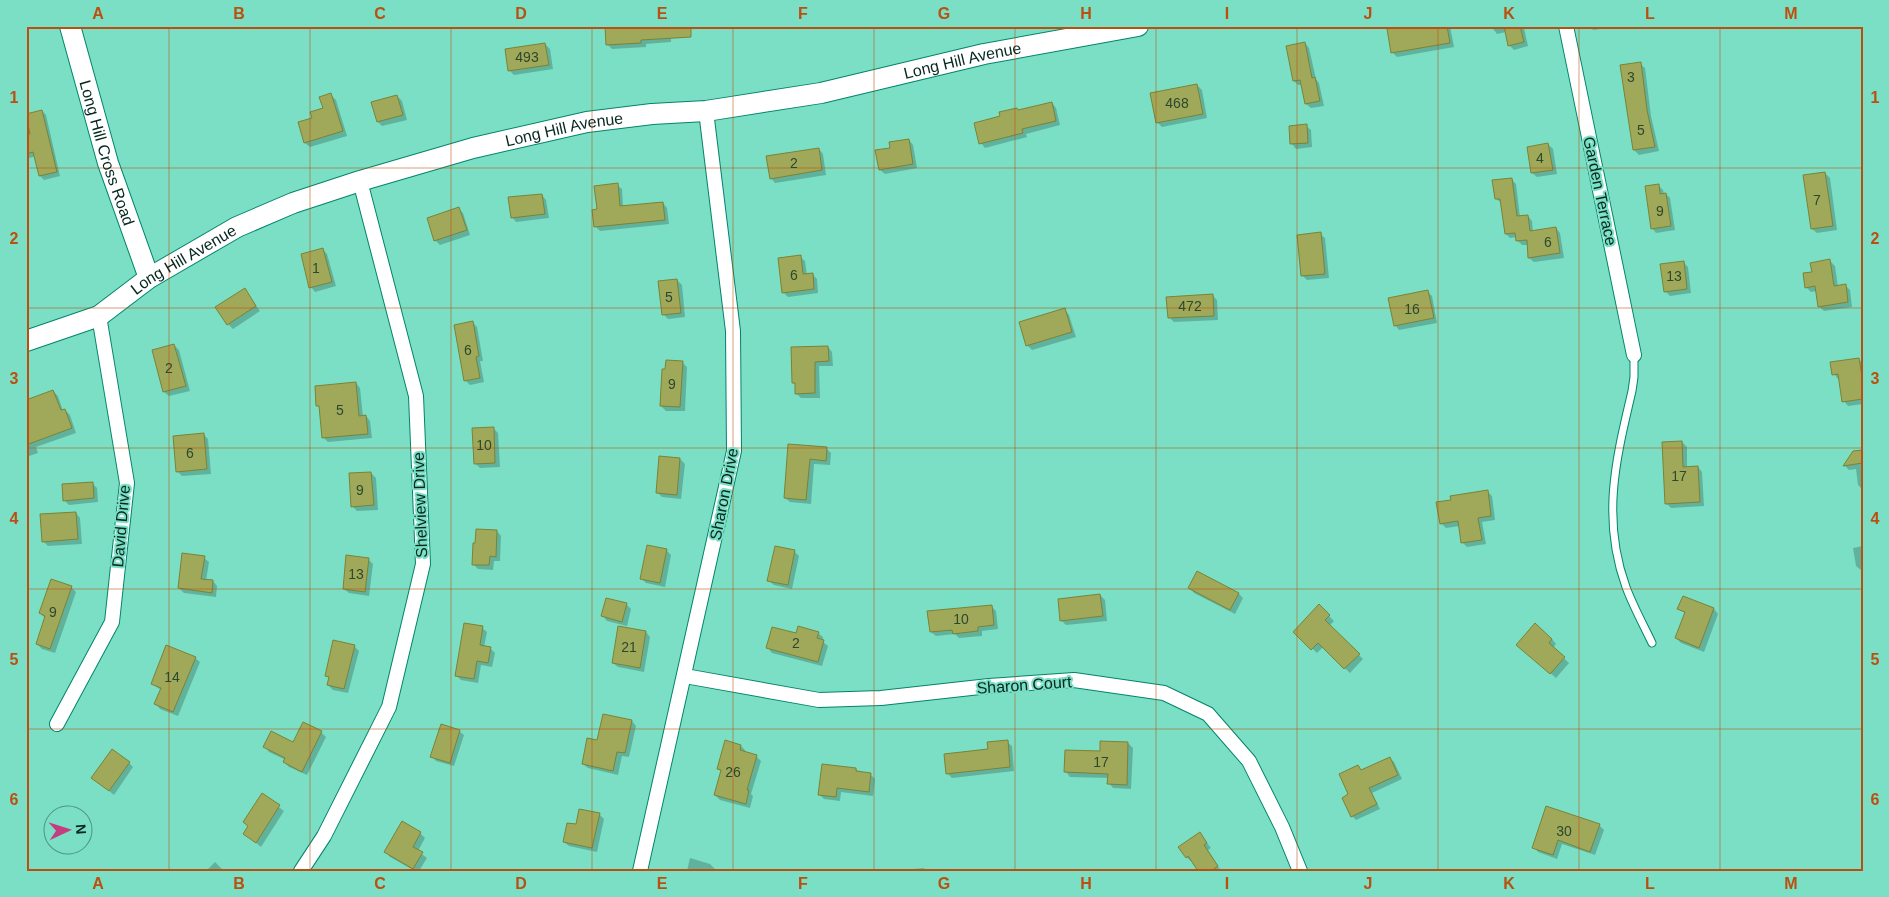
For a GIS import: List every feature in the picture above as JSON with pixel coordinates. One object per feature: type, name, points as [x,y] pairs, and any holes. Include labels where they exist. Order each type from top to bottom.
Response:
[{"type":"street","name":"Long Hill Cross Road","points":[[70,26],[108,163],[149,278]]},
{"type":"street","name":"Long Hill Avenue","points":[[26,341],[99,316],[149,278],[237,227],[292,202],[473,148],[587,122],[652,114],[706,111],[821,93],[984,54],[1138,26]]},
{"type":"street","name":"Garden Terrace","points":[[1566,26],[1634,355]]},
{"type":"street","name":"Sharon Drive","points":[[640,871],[734,451],[733,332],[706,111]]},
{"type":"street","name":"Shelview Drive","points":[[301,871],[324,836],[389,707],[423,564],[416,396],[360,181]]},
{"type":"street","name":"David Drive","points":[[57,724],[112,622],[124,513],[127,483],[99,316]]},
{"type":"street","name":"Sharon Court","points":[[685,676],[819,700],[881,698],[989,686],[1074,680],[1164,693],[1208,714],[1249,761],[1282,827],[1300,871]]},
{"type":"lane","points":[[1634,355],[1634,377],[1613,479],[1612,514],[1615,542],[1625,585],[1652,643]]},
{"type":"building","points":[[605,26],[691,26],[691,37],[641,40],[641,43],[606,45]]},
{"type":"building","points":[[1405,26],[1447,26],[1450,43],[1391,53],[1387,29]]},
{"type":"building","points":[[1504,26],[1520,26],[1524,42],[1508,46]]},
{"type":"building","points":[[1305,42],[1312,78],[1315,77],[1320,101],[1305,104],[1300,80],[1293,81],[1286,46]]},
{"type":"building","points":[[545,43],[549,65],[508,71],[505,49]]},
{"type":"building","points":[[1641,62],[1647,110],[1655,147],[1633,150],[1620,65]]},
{"type":"building","points":[[1197,84],[1203,114],[1156,123],[1150,93]]},
{"type":"building","points":[[331,93],[343,131],[304,143],[298,122],[312,118],[310,112],[323,108],[319,97]]},
{"type":"building","points":[[397,95],[403,115],[377,122],[371,102]]},
{"type":"building","points":[[1052,102],[1056,121],[1022,129],[1023,133],[979,144],[974,123],[1000,116],[999,112],[1017,108],[1018,110]]},
{"type":"building","points":[[42,110],[57,172],[39,176],[33,152],[26,154],[26,135],[30,134],[26,114]]},
{"type":"building","points":[[1307,124],[1308,143],[1290,144],[1289,126]]},
{"type":"building","points":[[909,139],[913,164],[879,170],[875,150],[890,148],[889,142]]},
{"type":"building","points":[[1548,143],[1553,170],[1531,173],[1527,147]]},
{"type":"building","points":[[819,148],[822,170],[770,179],[766,156]]},
{"type":"building","points":[[1825,172],[1833,226],[1811,229],[1803,175]]},
{"type":"building","points":[[1512,178],[1517,216],[1528,215],[1530,231],[1556,227],[1560,253],[1528,258],[1527,240],[1516,241],[1515,233],[1505,234],[1500,199],[1495,199],[1492,180]]},
{"type":"building","points":[[618,183],[620,206],[663,202],[665,220],[594,227],[592,210],[597,209],[594,186]]},
{"type":"building","points":[[1659,184],[1660,194],[1666,193],[1671,226],[1651,229],[1645,186]]},
{"type":"building","points":[[542,194],[545,214],[511,218],[508,197]]},
{"type":"building","points":[[459,207],[467,230],[434,241],[427,218]]},
{"type":"building","points":[[1321,232],[1325,274],[1301,276],[1297,235]]},
{"type":"building","points":[[323,248],[332,282],[309,288],[301,254]]},
{"type":"building","points":[[801,255],[803,274],[813,273],[814,289],[782,293],[778,258]]},
{"type":"building","points":[[1830,259],[1834,286],[1846,284],[1848,302],[1818,307],[1815,286],[1805,288],[1803,273],[1812,272],[1810,263]]},
{"type":"building","points":[[1684,261],[1687,289],[1664,292],[1660,264]]},
{"type":"building","points":[[677,279],[681,313],[662,315],[658,281]]},
{"type":"building","points":[[245,288],[256,306],[227,325],[215,307]]},
{"type":"building","points":[[1428,290],[1434,318],[1394,326],[1388,298]]},
{"type":"building","points":[[1213,294],[1214,316],[1168,318],[1166,297]]},
{"type":"building","points":[[1065,308],[1072,332],[1026,346],[1019,322]]},
{"type":"building","points":[[473,321],[479,356],[476,357],[480,378],[464,381],[454,325]]},
{"type":"building","points":[[174,344],[186,386],[163,392],[152,350]]},
{"type":"building","points":[[828,346],[829,361],[815,362],[815,393],[795,394],[795,383],[792,383],[791,347]]},
{"type":"building","points":[[1859,358],[1863,383],[1863,399],[1842,402],[1838,374],[1832,375],[1830,362]]},
{"type":"building","points":[[666,360],[683,361],[680,407],[660,406],[662,369],[665,369]]},
{"type":"building","points":[[356,382],[359,416],[366,415],[368,434],[322,438],[319,406],[316,406],[315,386]]},
{"type":"building","points":[[53,390],[61,410],[65,409],[72,428],[26,445],[26,400]]},
{"type":"building","points":[[494,427],[495,463],[474,464],[472,428]]},
{"type":"building","points":[[204,433],[207,469],[176,472],[173,436]]},
{"type":"building","points":[[1682,441],[1683,467],[1698,466],[1700,502],[1665,504],[1662,442]]},
{"type":"building","points":[[788,444],[827,447],[826,461],[810,459],[806,500],[784,498]]},
{"type":"building","points":[[1863,450],[1863,463],[1843,466],[1853,451]]},
{"type":"building","points":[[659,456],[680,458],[677,495],[656,493]]},
{"type":"building","points":[[371,472],[374,505],[351,507],[349,473]]},
{"type":"building","points":[[93,482],[94,498],[63,501],[62,484]]},
{"type":"building","points":[[1488,490],[1491,516],[1478,518],[1482,540],[1461,543],[1458,521],[1440,524],[1436,502],[1451,500],[1450,496]]},
{"type":"building","points":[[76,512],[78,539],[42,542],[40,514]]},
{"type":"building","points":[[476,529],[497,530],[496,557],[490,556],[489,565],[472,565]]},
{"type":"building","points":[[647,545],[667,549],[660,583],[640,579]]},
{"type":"building","points":[[775,546],[795,550],[788,585],[767,581]]},
{"type":"building","points":[[182,553],[205,556],[201,579],[213,580],[212,593],[178,588]]},
{"type":"building","points":[[346,555],[369,558],[365,592],[343,589]]},
{"type":"building","points":[[1197,571],[1239,593],[1230,610],[1188,588]]},
{"type":"building","points":[[51,579],[72,586],[50,649],[36,644],[45,616],[39,613]]},
{"type":"building","points":[[1100,594],[1103,616],[1060,621],[1058,599]]},
{"type":"building","points":[[1683,596],[1714,608],[1699,648],[1675,638],[1685,612],[1677,609]]},
{"type":"building","points":[[606,598],[627,603],[622,622],[601,616]]},
{"type":"building","points":[[1319,604],[1330,615],[1325,620],[1360,654],[1344,669],[1318,643],[1311,650],[1293,632]]},
{"type":"building","points":[[992,605],[994,625],[978,627],[978,631],[953,634],[952,630],[930,632],[927,611]]},
{"type":"building","points":[[464,623],[483,626],[480,645],[491,647],[488,663],[477,661],[474,679],[455,676]]},
{"type":"building","points":[[1535,623],[1552,639],[1549,643],[1565,657],[1550,674],[1516,645]]},
{"type":"building","points":[[618,626],[646,631],[640,668],[612,663]]},
{"type":"building","points":[[798,626],[819,632],[817,638],[824,640],[818,662],[766,648],[772,627],[796,633]]},
{"type":"building","points":[[333,640],[355,645],[344,689],[327,685],[329,677],[325,676]]},
{"type":"building","points":[[166,645],[196,657],[173,712],[154,704],[161,688],[151,684]]},
{"type":"building","points":[[603,714],[632,720],[625,753],[617,752],[613,771],[582,764],[587,738],[597,740]]},
{"type":"building","points":[[303,722],[322,731],[302,772],[283,762],[285,758],[263,747],[271,731],[293,742]]},
{"type":"building","points":[[441,724],[460,730],[450,763],[430,757]]},
{"type":"building","points":[[725,740],[741,745],[740,750],[757,755],[747,790],[749,790],[746,804],[714,795],[721,770],[717,769]]},
{"type":"building","points":[[1008,740],[1010,767],[946,774],[944,754],[988,749],[987,742]]},
{"type":"building","points":[[1100,741],[1128,742],[1127,785],[1107,784],[1108,774],[1064,772],[1065,750],[1100,751]]},
{"type":"building","points":[[112,749],[130,762],[109,791],[91,778]]},
{"type":"building","points":[[1390,757],[1398,775],[1369,788],[1377,804],[1351,817],[1342,798],[1348,794],[1339,774],[1358,765],[1361,770]]},
{"type":"building","points":[[822,764],[856,768],[856,771],[871,773],[869,792],[837,788],[836,797],[818,795]]},
{"type":"building","points":[[262,793],[280,805],[256,843],[243,834],[248,826],[243,822]]},
{"type":"building","points":[[1546,806],[1600,824],[1590,852],[1558,840],[1553,855],[1532,848]]},
{"type":"building","points":[[579,809],[600,813],[592,848],[563,842],[567,823],[576,824]]},
{"type":"building","points":[[402,821],[421,832],[413,847],[423,852],[413,869],[384,852]]},
{"type":"building","points":[[1200,832],[1207,843],[1204,845],[1218,866],[1211,871],[1198,871],[1188,856],[1186,858],[1178,847]]}]
